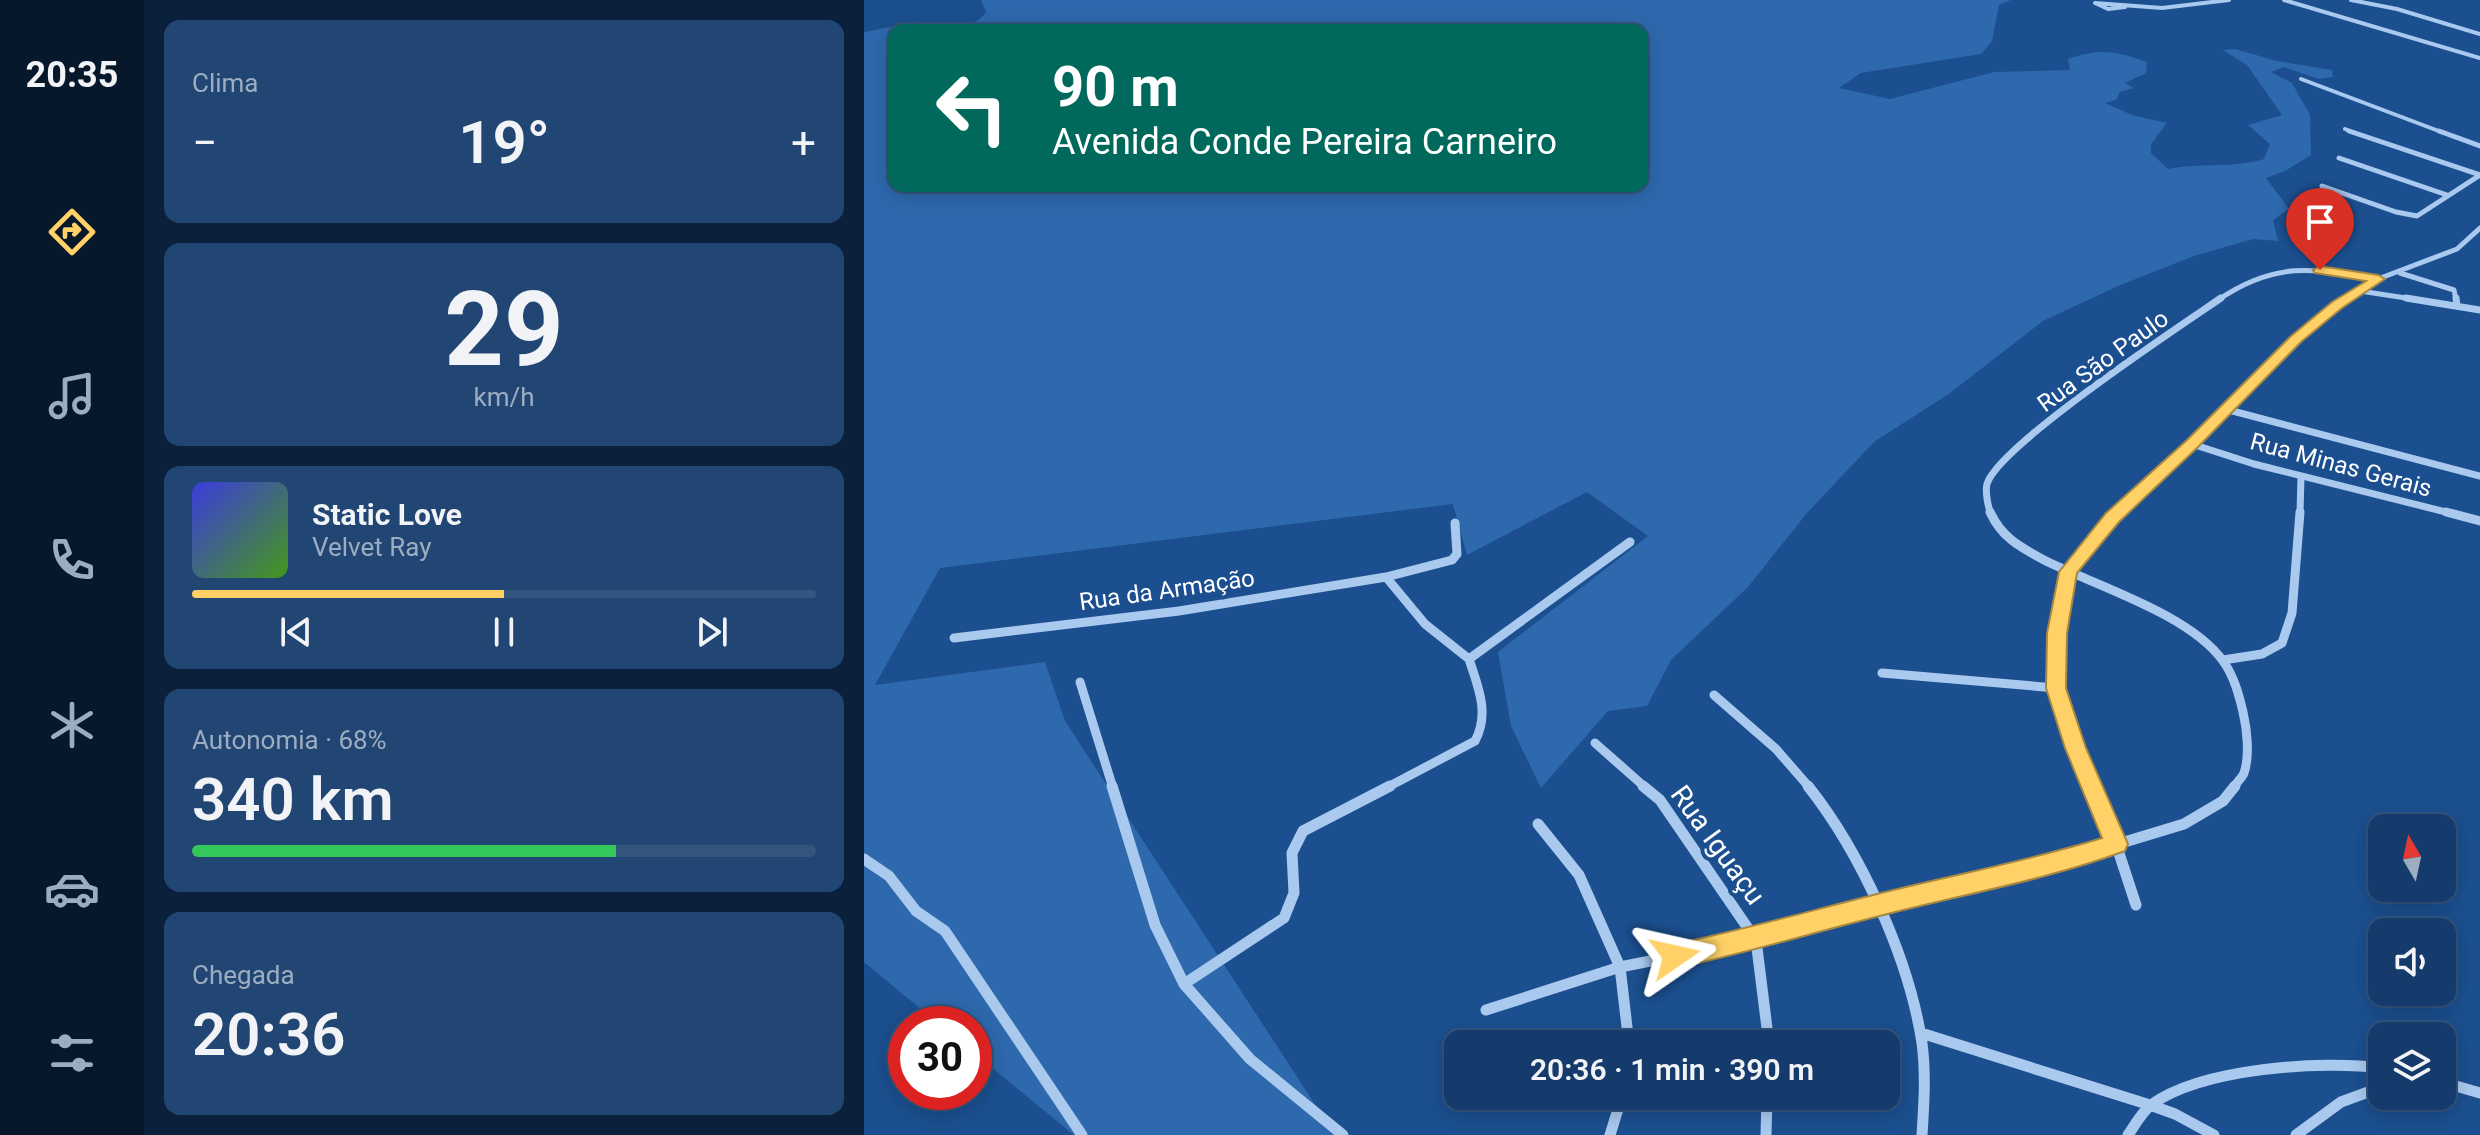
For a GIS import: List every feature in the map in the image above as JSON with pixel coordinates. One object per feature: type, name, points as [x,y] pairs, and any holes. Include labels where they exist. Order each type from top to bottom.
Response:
[{"type":"street","points":[[2125,7],[2110,1],[2095,3],[2108,9],[2171,8],[2229,0]]},
{"type":"street","points":[[2284,0],[2480,58]]},
{"type":"street","points":[[2351,0],[2397,9],[2480,34]]},
{"type":"street","points":[[2301,79],[2480,146]]},
{"type":"street","points":[[2345,129],[2480,175]]},
{"type":"street","points":[[2339,158],[2447,195]]},
{"type":"street","points":[[2322,186],[2409,216],[2423,215],[2447,195],[2480,175]]},
{"type":"street","points":[[2136,905],[2116,844],[2075,748],[2056,688],[2057,633],[2068,572],[2112,518],[2324,315],[2378,279],[2457,249],[2480,228]]},
{"type":"street","name":"Rua São Paulo","points":[[2223,660],[2195,635],[2159,613],[2119,591],[2068,572],[2013,544],[1996,525],[1989,509],[1987,485],[2002,460],[2117,370],[2245,282],[2267,272],[2295,269],[2378,279]]},
{"type":"street","points":[[2399,272],[2454,290],[2457,306]]},
{"type":"street","points":[[2360,290],[2480,310]]},
{"type":"street","name":"Rua Minas Gerais","points":[[2225,409],[2480,476]]},
{"type":"street","name":"Rua Minas Gerais","points":[[2192,444],[2301,476],[2480,521]]},
{"type":"street","points":[[1486,1010],[1620,967],[1756,940],[1876,905],[2029,871],[2184,824],[2223,801],[2244,773],[2247,728],[2238,690],[2223,660],[2269,652],[2282,643],[2288,629],[2295,579],[2301,476]]},
{"type":"street","name":"Rua da Armação","points":[[954,638],[1179,611],[1386,577],[1452,560],[1457,554],[1455,523]]},
{"type":"street","points":[[1469,659],[1630,542]]},
{"type":"street","points":[[1184,984],[1284,918],[1295,903],[1291,858],[1293,842],[1303,831],[1475,741],[1485,727],[1469,659],[1425,624],[1386,577]]},
{"type":"street","points":[[1882,673],[2056,688]]},
{"type":"street","points":[[1080,682],[1155,925],[1184,984],[1250,1059],[1343,1135]]},
{"type":"street","points":[[1714,695],[1774,748],[1813,792],[1842,838],[1876,905],[1921,1033],[1925,1088],[1922,1135]]},
{"type":"street","name":"Rua Iguaçu","points":[[1595,743],[1660,800],[1756,940],[1767,1030]]},
{"type":"street","points":[[1538,824],[1579,875],[1620,967],[1627,1030]]},
{"type":"street","points":[[864,859],[889,876],[916,911],[945,931],[1082,1135]]},
{"type":"street","points":[[1921,1033],[2150,1105],[2175,1114],[2214,1135]]},
{"type":"street","points":[[2128,1135],[2150,1105],[2177,1091],[2295,1067],[2341,1063],[2368,1066]]},
{"type":"street","points":[[2456,1086],[2480,1093]]},
{"type":"street","points":[[2296,1135],[2341,1102],[2368,1092]]},
{"type":"street","points":[[1610,1135],[1618,1110]]},
{"type":"street","points":[[1766,1135],[1767,1110]]},
{"type":"shaded area","points":[[981,0],[2011,0],[1999,5],[1992,41],[1981,54],[1861,73],[1839,88],[1890,99],[1994,72],[2070,70],[2068,59],[2090,53],[2126,55],[2147,62],[2146,73],[2125,83],[2134,88],[2120,92],[2116,100],[2105,103],[2132,115],[2167,123],[2151,144],[2151,153],[2168,169],[2264,159],[2270,144],[2248,125],[2282,115],[2247,65],[2223,50],[2235,49],[2277,61],[2332,70],[2333,77],[2319,79],[2284,67],[2271,72],[2292,83],[2310,115],[2311,155],[2285,171],[2266,178],[2289,209],[2273,220],[2278,241],[2253,239],[2194,256],[2118,286],[2043,321],[1950,393],[1874,442],[1807,513],[1748,587],[1671,660],[1647,706],[1608,711],[1541,788],[1511,726],[1498,652],[1648,536],[1587,492],[1467,555],[1453,504],[940,568],[875,685],[1045,662],[1065,721],[1335,1135],[1074,1135],[992,1068],[992,1006],[917,1006],[864,962],[864,32],[888,28],[888,192],[1648,192],[1648,24],[969,24],[986,12]]},
{"type":"route","points":[[1675,956],[1756,940],[1876,905],[2029,871],[2116,844],[2075,748],[2056,688],[2057,633],[2068,572],[2112,518],[2192,444],[2296,339],[2337,305],[2378,279],[2320,270]]}]
